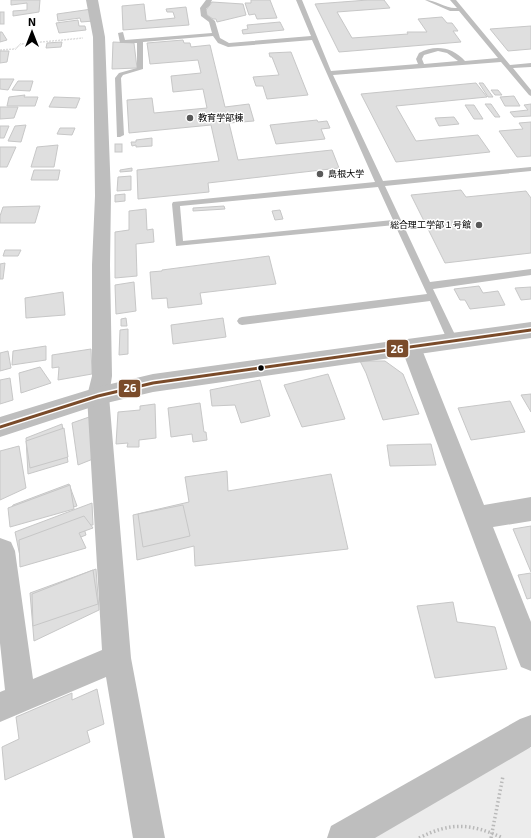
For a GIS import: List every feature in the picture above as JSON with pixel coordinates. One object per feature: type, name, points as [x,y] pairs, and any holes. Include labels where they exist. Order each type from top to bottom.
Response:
[{"type":"street","points":[[92,0],[99,37],[103,196],[101,265],[102,376],[98,396],[117,658],[149,838]]},
{"type":"street","points":[[0,426],[98,396],[153,383],[531,330]]},
{"type":"street","points":[[410,347],[531,657]]},
{"type":"street","points":[[478,518],[531,509]]},
{"type":"street","points":[[0,551],[2,551],[11,703],[117,658]]},
{"type":"street","points":[[342,838],[520,736]]},
{"type":"lane","points":[[209,0],[203,10],[204,16],[212,21],[218,41],[228,45],[314,38]]},
{"type":"lane","points":[[299,0],[329,73],[453,341]]},
{"type":"lane","points":[[428,0],[452,10],[461,9]]},
{"type":"lane","points":[[453,0],[531,94]]},
{"type":"lane","points":[[122,34],[122,42],[215,34]]},
{"type":"lane","points":[[120,135],[118,78],[122,74],[140,70],[140,40]]},
{"type":"lane","points":[[422,66],[419,59],[421,54],[437,51],[451,52],[457,55],[463,63]]},
{"type":"lane","points":[[329,73],[502,60]]},
{"type":"lane","points":[[508,67],[531,65]]},
{"type":"lane","points":[[397,222],[179,244],[176,204],[531,169]]},
{"type":"lane","points":[[428,286],[531,272]]},
{"type":"lane","points":[[242,321],[433,297]]},
{"type":"path","points":[[0,50],[15,49],[21,44],[99,37]]},
{"type":"path","points":[[491,838],[520,736]]},
{"type":"path","points":[[419,838],[444,827],[458,825],[475,826],[503,838]]},
{"type":"shaded area","points":[[524,748],[531,748],[531,838],[373,838]]},
{"type":"building","points":[[11,0],[40,0],[39,12],[13,16],[13,11],[27,10],[27,3],[11,5]]},
{"type":"building","points":[[251,0],[270,0],[277,18],[257,19],[255,14],[249,15],[245,3],[251,3]]},
{"type":"building","points":[[384,0],[390,8],[337,12],[352,38],[408,34],[407,32],[427,32],[418,19],[442,17],[447,23],[452,23],[458,31],[453,31],[461,42],[339,52],[315,4]]},
{"type":"building","points":[[212,2],[243,4],[246,15],[217,22],[216,19],[213,19],[207,15],[206,10]]},
{"type":"building","points":[[144,4],[146,21],[175,18],[173,12],[167,12],[166,9],[186,7],[189,25],[123,30],[122,6]]},
{"type":"building","points":[[92,9],[94,21],[81,22],[80,18],[58,21],[57,14]]},
{"type":"building","points":[[0,12],[4,12],[4,24],[0,24]]},
{"type":"building","points":[[78,20],[79,26],[85,26],[86,30],[59,33],[56,23]]},
{"type":"building","points":[[280,22],[284,30],[243,34],[242,30],[248,29],[247,25]]},
{"type":"building","points":[[531,26],[531,49],[508,51],[490,29]]},
{"type":"building","points":[[0,32],[2,32],[7,40],[0,42]]},
{"type":"building","name":"教育学部棟","points":[[183,40],[184,43],[190,43],[191,47],[210,45],[225,107],[249,104],[254,121],[229,123],[238,160],[332,150],[339,168],[208,183],[209,192],[138,199],[137,170],[219,161],[211,125],[129,133],[127,100],[152,98],[154,113],[207,108],[203,89],[173,92],[171,76],[201,73],[198,60],[150,64],[147,43]]},
{"type":"building","points":[[62,42],[61,47],[46,48],[47,43]]},
{"type":"building","points":[[113,42],[134,43],[137,68],[112,69]]},
{"type":"building","points":[[0,51],[9,51],[7,62],[0,63]]},
{"type":"building","points":[[291,52],[308,95],[267,99],[263,86],[256,86],[253,77],[279,75],[269,53]]},
{"type":"building","points":[[0,79],[14,79],[8,90],[0,89]]},
{"type":"building","points":[[18,81],[33,81],[30,91],[12,90]]},
{"type":"building","points":[[476,83],[487,97],[396,106],[416,141],[478,135],[490,152],[396,162],[361,94]]},
{"type":"building","points":[[479,83],[483,83],[493,97],[488,97]]},
{"type":"building","points":[[491,90],[498,90],[502,95],[495,95]]},
{"type":"building","points":[[25,95],[24,97],[38,97],[35,106],[7,106],[9,97]]},
{"type":"building","points":[[514,96],[520,106],[505,106],[500,97]]},
{"type":"building","points":[[54,97],[80,98],[76,108],[49,107]]},
{"type":"building","points":[[485,104],[491,104],[500,117],[495,117]]},
{"type":"building","points":[[531,104],[531,116],[514,117],[510,112],[528,110],[524,105]]},
{"type":"building","points":[[465,105],[474,105],[483,119],[474,119]]},
{"type":"building","points":[[0,107],[18,107],[14,118],[0,119]]},
{"type":"building","points":[[454,117],[459,124],[439,126],[435,118]]},
{"type":"building","points":[[317,120],[318,122],[327,121],[330,128],[321,129],[325,139],[276,144],[270,125]]},
{"type":"building","points":[[531,122],[531,156],[517,157],[499,131],[523,129],[519,123]]},
{"type":"building","points":[[26,125],[21,142],[8,141],[15,126]]},
{"type":"building","points":[[0,126],[9,126],[4,138],[0,138]]},
{"type":"building","points":[[60,128],[75,128],[72,135],[57,134]]},
{"type":"building","points":[[152,138],[152,146],[132,146],[131,142],[136,142],[136,140]]},
{"type":"building","points":[[115,144],[122,144],[122,152],[115,152]]},
{"type":"building","points":[[58,145],[54,167],[31,167],[37,147]]},
{"type":"building","points":[[0,147],[16,147],[7,167],[0,167]]},
{"type":"building","points":[[132,168],[132,171],[120,172],[120,170]]},
{"type":"building","points":[[34,170],[60,170],[58,180],[31,180]]},
{"type":"building","points":[[131,176],[131,190],[117,191],[118,177]]},
{"type":"building","name":"総合理工学部１号館","points":[[461,190],[466,197],[526,191],[531,198],[531,253],[445,263],[411,195]]},
{"type":"building","points":[[125,194],[125,201],[115,202],[115,195]]},
{"type":"building","points":[[40,206],[35,223],[0,223],[0,216],[3,207]]},
{"type":"building","points":[[224,206],[225,209],[193,211],[193,208]]},
{"type":"building","points":[[146,209],[147,230],[153,229],[154,242],[136,244],[137,276],[115,278],[115,232],[129,230],[129,211]]},
{"type":"building","points":[[280,210],[283,219],[275,220],[272,211]]},
{"type":"building","points":[[5,250],[21,250],[18,256],[3,256]]},
{"type":"building","points":[[269,256],[276,284],[200,293],[202,304],[168,308],[167,298],[152,299],[150,272]]},
{"type":"building","points":[[5,263],[3,279],[0,279],[0,264]]},
{"type":"building","points":[[134,282],[136,311],[116,314],[115,285]]},
{"type":"building","points":[[479,286],[483,293],[498,291],[505,305],[470,309],[465,300],[460,300],[454,289]]},
{"type":"building","points":[[531,287],[531,299],[521,300],[515,288]]},
{"type":"building","points":[[63,292],[65,315],[26,318],[25,298]]},
{"type":"building","points":[[126,318],[127,326],[121,326],[121,319]]},
{"type":"building","points":[[223,318],[226,337],[173,344],[171,325]]},
{"type":"building","points":[[128,329],[128,354],[119,355],[120,330]]},
{"type":"building","points":[[46,346],[46,360],[12,365],[13,351]]},
{"type":"building","points":[[91,349],[92,374],[58,380],[59,367],[52,368],[52,355]]},
{"type":"building","points":[[8,351],[11,368],[0,371],[0,353]]},
{"type":"building","points":[[360,361],[385,361],[403,374],[419,414],[383,420],[366,373]]},
{"type":"building","points":[[40,367],[51,383],[21,393],[19,373]]},
{"type":"building","points":[[328,374],[345,419],[302,427],[284,385]]},
{"type":"building","points":[[10,378],[13,400],[0,404],[0,380]]},
{"type":"building","points":[[260,380],[270,416],[241,423],[235,405],[212,406],[210,390]]},
{"type":"building","points":[[531,394],[531,412],[521,395]]},
{"type":"building","points":[[510,401],[525,432],[471,440],[458,408]]},
{"type":"building","points":[[200,403],[204,432],[206,432],[207,440],[193,442],[192,434],[171,437],[168,408]]},
{"type":"building","points":[[155,404],[156,438],[139,440],[139,447],[127,447],[128,443],[116,444],[118,412],[140,410],[140,406]]},
{"type":"building","points":[[92,416],[93,459],[78,465],[72,423]]},
{"type":"building","points":[[62,424],[68,462],[28,474],[26,438]]},
{"type":"building","points":[[64,428],[68,457],[30,468],[26,441]]},
{"type":"building","points":[[431,444],[436,465],[390,466],[387,445]]},
{"type":"building","points":[[19,446],[26,488],[0,500],[0,451]]},
{"type":"building","points":[[227,471],[228,491],[331,474],[348,549],[195,566],[194,546],[137,560],[133,515],[189,502],[185,477]]},
{"type":"building","points":[[69,484],[77,506],[14,522],[9,514],[13,505]]},
{"type":"building","points":[[70,485],[74,509],[10,527],[8,508]]},
{"type":"building","points":[[92,503],[93,525],[83,525],[86,535],[21,561],[15,532]]},
{"type":"building","points":[[183,505],[190,536],[143,547],[138,514]]},
{"type":"building","points":[[84,516],[93,528],[79,533],[86,548],[20,567],[19,540]]},
{"type":"building","points":[[531,526],[531,572],[513,529]]},
{"type":"building","points":[[96,569],[99,610],[34,641],[30,593]]},
{"type":"building","points":[[93,570],[98,604],[33,626],[32,594]]},
{"type":"building","points":[[531,573],[531,598],[527,599],[518,575]]},
{"type":"building","points":[[453,602],[457,622],[495,627],[507,669],[435,678],[417,606]]},
{"type":"building","points":[[97,689],[104,724],[87,731],[90,742],[5,780],[2,747],[19,739],[16,717],[72,693],[72,700]]},
{"type":"transit line","name":"26","points":[[0,427],[98,396],[153,383],[531,330]]},
{"type":"place","name":"教育学部棟","points":[[190,118]]},
{"type":"place","name":"島根大学","points":[[320,174]]},
{"type":"place","name":"総合理工学部１号館","points":[[479,225]]}]
